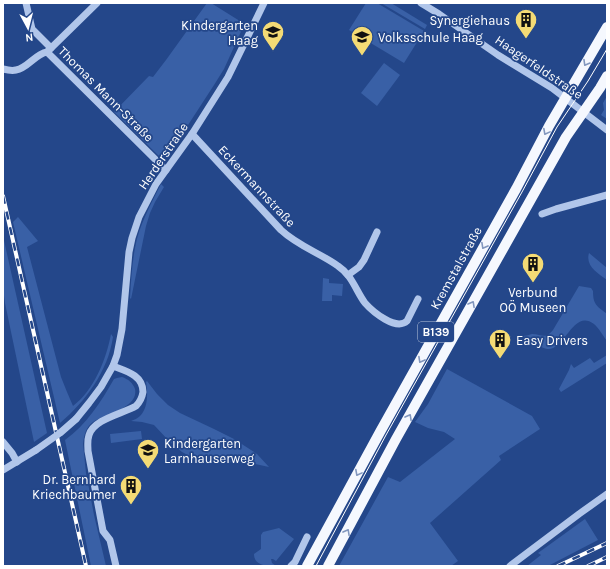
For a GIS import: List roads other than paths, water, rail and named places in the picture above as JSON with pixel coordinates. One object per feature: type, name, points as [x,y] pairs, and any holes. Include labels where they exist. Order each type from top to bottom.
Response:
[{"type":"main road","name":"Kremstalstraße","points":[[308,566],[380,432],[607,27]]},
{"type":"main road","name":"B139","points":[[328,566],[396,439],[566,137],[607,76]]},
{"type":"street","name":"Thomas Mann-Straße","points":[[26,3],[32,29],[49,50],[166,170]]},
{"type":"street","points":[[3,69],[20,69],[42,53],[49,50],[97,3]]},
{"type":"street","name":"Herderstraße","points":[[3,470],[36,450],[60,433],[76,419],[101,387],[113,366],[121,341],[132,238],[138,222],[156,184],[192,134],[228,77],[264,3]]},
{"type":"street","name":"Haagerfeldstraße","points":[[421,3],[498,55],[552,88],[607,130]]},
{"type":"street","name":"Eckermannstraße","points":[[192,134],[287,236],[338,266],[348,275],[361,297],[369,307],[379,315],[394,324],[406,322],[418,299]]},
{"type":"street","points":[[542,214],[607,195]]},
{"type":"street","points":[[348,275],[359,267],[364,260],[376,232]]},
{"type":"street","points":[[113,366],[132,374],[137,378],[141,382],[143,392],[140,403],[101,422],[92,429],[88,440],[88,451],[104,531],[110,540],[116,566]]},
{"type":"street","points":[[3,442],[17,462]]},
{"type":"street","points":[[510,566],[607,494]]},
{"type":"street","points":[[291,566],[295,562],[307,537]]},
{"type":"tram line","points":[[316,566],[386,435],[557,127],[588,81],[607,49]]},
{"type":"railway","points":[[3,196],[86,566]]},
{"type":"railway","points":[[558,566],[607,543]]},
{"type":"railway","points":[[588,566],[607,557]]},
{"type":"place","name":"Synergiehaus","points":[[526,40]]},
{"type":"place","name":"Kindergarten Haag","points":[[273,52]]},
{"type":"place","name":"Volksschule Haag","points":[[362,56]]},
{"type":"place","name":"Verbund OÖ Museen","points":[[533,284]]},
{"type":"place","name":"Easy Drivers","points":[[500,360]]},
{"type":"place","name":"Kindergarten Larnhauserweg","points":[[148,470]]},
{"type":"place","name":"Dr. Bernhard Kriechbaumer","points":[[131,506]]}]
